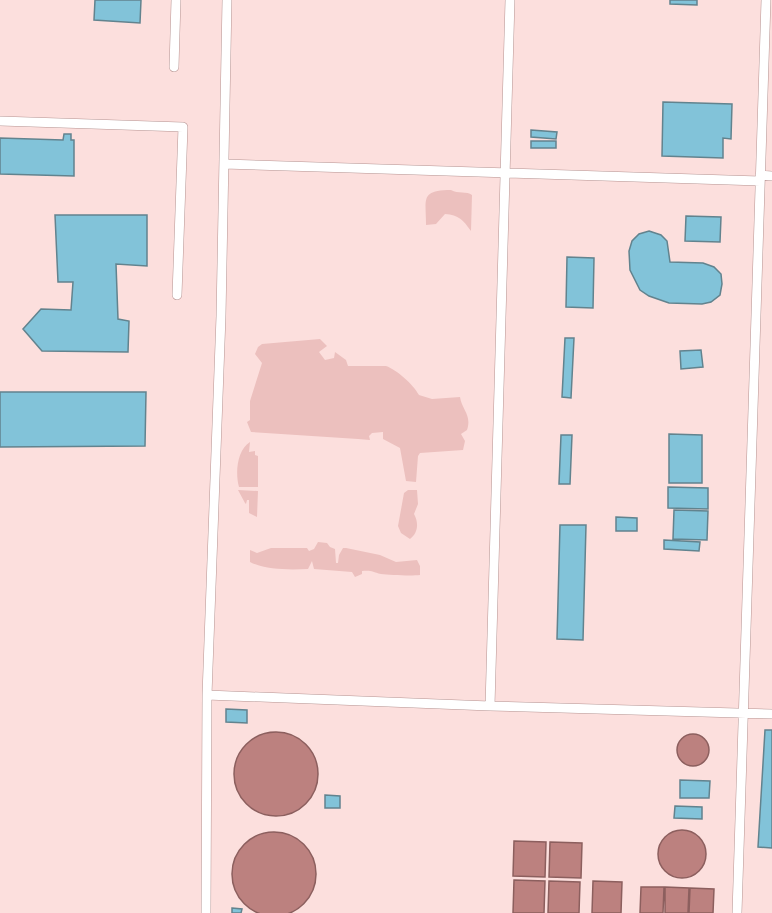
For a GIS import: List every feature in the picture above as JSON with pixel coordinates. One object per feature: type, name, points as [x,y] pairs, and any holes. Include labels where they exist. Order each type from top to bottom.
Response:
[{"type":"lane","points":[[174,67],[176,0]]},
{"type":"lane","points":[[206,913],[207,695],[221,316],[227,0]]},
{"type":"lane","points":[[490,706],[510,0]]},
{"type":"lane","points":[[737,913],[766,0]]},
{"type":"lane","points":[[0,121],[183,127],[177,295]]},
{"type":"lane","points":[[224,164],[760,178],[772,176]]},
{"type":"lane","points":[[207,695],[772,714]]},
{"type":"shaded area","points":[[451,190],[472,195],[471,231],[460,219],[445,214],[436,224],[426,225],[426,202],[429,194]]},
{"type":"shaded area","points":[[320,339],[327,346],[319,352],[325,360],[334,358],[335,352],[346,360],[348,366],[386,366],[390,368],[409,382],[419,395],[432,399],[460,397],[468,416],[467,430],[461,434],[465,441],[463,450],[420,453],[416,482],[406,481],[400,448],[383,439],[383,432],[372,433],[369,436],[370,440],[251,432],[247,422],[250,420],[250,401],[262,363],[255,354],[258,347],[262,344]]},
{"type":"shaded area","points":[[250,442],[249,452],[255,451],[255,455],[258,456],[258,487],[239,487],[238,462],[242,450]]},
{"type":"shaded area","points":[[238,490],[258,491],[257,517],[249,513],[249,500],[246,504]]},
{"type":"shaded area","points":[[408,490],[417,490],[418,504],[414,514],[417,528],[410,539],[401,533],[398,526],[404,493]]},
{"type":"shaded area","points":[[318,542],[327,543],[335,549],[336,563],[338,563],[343,548],[346,548],[380,555],[396,562],[417,560],[420,575],[362,571],[362,574],[355,577],[352,572],[314,569],[312,561],[308,569],[270,568],[250,562],[250,550],[257,553],[271,548],[307,548],[309,551],[314,549]]},
{"type":"shaded area","points":[[268,732],[284,732],[300,739],[311,750],[318,766],[315,790],[306,804],[284,816],[268,816],[252,809],[241,798],[234,782],[234,766],[241,750],[252,739]]},
{"type":"shaded area","points":[[693,734],[704,739],[709,750],[704,761],[693,766],[682,761],[677,750],[682,739]]},
{"type":"shaded area","points":[[677,830],[687,830],[699,837],[706,849],[706,859],[699,871],[687,878],[677,878],[662,867],[658,859],[658,849],[669,834]]},
{"type":"shaded area","points":[[274,832],[290,835],[304,844],[313,858],[316,874],[313,890],[304,904],[290,913],[274,916],[258,913],[244,904],[235,890],[232,874],[235,858],[244,844],[258,835]]},
{"type":"shaded area","points":[[514,841],[546,842],[545,877],[513,876]]},
{"type":"shaded area","points":[[550,842],[582,843],[581,878],[549,877]]},
{"type":"shaded area","points":[[514,880],[545,881],[544,913],[513,913]]},
{"type":"shaded area","points":[[549,881],[580,882],[579,913],[548,913]]},
{"type":"shaded area","points":[[593,881],[622,882],[621,913],[592,913]]},
{"type":"shaded area","points":[[641,887],[664,887],[663,913],[640,913]]},
{"type":"shaded area","points":[[665,887],[689,888],[688,913],[665,913]]},
{"type":"shaded area","points":[[690,888],[714,889],[713,913],[689,913]]},
{"type":"building","points":[[95,0],[141,0],[140,23],[94,20]]},
{"type":"building","points":[[670,0],[697,0],[697,5],[670,4]]},
{"type":"building","points":[[663,102],[732,104],[731,139],[723,138],[723,158],[662,156]]},
{"type":"building","points":[[531,130],[557,132],[556,139],[531,137]]},
{"type":"building","points":[[64,134],[71,134],[71,140],[74,140],[74,176],[0,174],[0,138],[63,140]]},
{"type":"building","points":[[531,141],[556,141],[556,148],[531,148]]},
{"type":"building","points":[[55,215],[147,215],[147,266],[116,264],[118,319],[129,321],[128,352],[42,351],[23,329],[41,309],[71,310],[73,282],[58,282]]},
{"type":"building","points":[[686,216],[721,217],[720,242],[685,241]]},
{"type":"building","points":[[649,231],[661,235],[667,241],[670,262],[703,263],[714,267],[721,274],[720,295],[711,302],[702,304],[669,303],[640,290],[630,270],[629,251],[632,241],[639,234]]},
{"type":"building","points":[[567,257],[594,258],[593,308],[566,307]]},
{"type":"building","points":[[565,338],[574,338],[571,398],[562,397]]},
{"type":"building","points":[[701,350],[703,367],[681,369],[680,351]]},
{"type":"building","points":[[0,392],[146,392],[145,446],[0,447]]},
{"type":"building","points":[[669,434],[702,435],[702,483],[669,483]]},
{"type":"building","points":[[561,435],[572,435],[570,484],[559,484]]},
{"type":"building","points":[[668,487],[708,488],[708,509],[668,508]]},
{"type":"building","points":[[674,510],[708,511],[707,540],[673,539]]},
{"type":"building","points":[[616,517],[637,518],[637,531],[616,531]]},
{"type":"building","points":[[560,525],[586,525],[583,640],[557,639]]},
{"type":"building","points":[[664,540],[700,542],[699,551],[664,549]]},
{"type":"building","points":[[226,709],[247,710],[247,723],[226,722]]},
{"type":"building","points":[[765,730],[772,730],[772,848],[758,847]]},
{"type":"building","points":[[680,780],[710,781],[709,798],[680,798]]},
{"type":"building","points":[[325,795],[340,796],[340,808],[325,808]]},
{"type":"building","points":[[675,806],[702,807],[702,819],[674,818]]},
{"type":"building","points":[[232,908],[242,909],[241,913],[232,913]]}]
